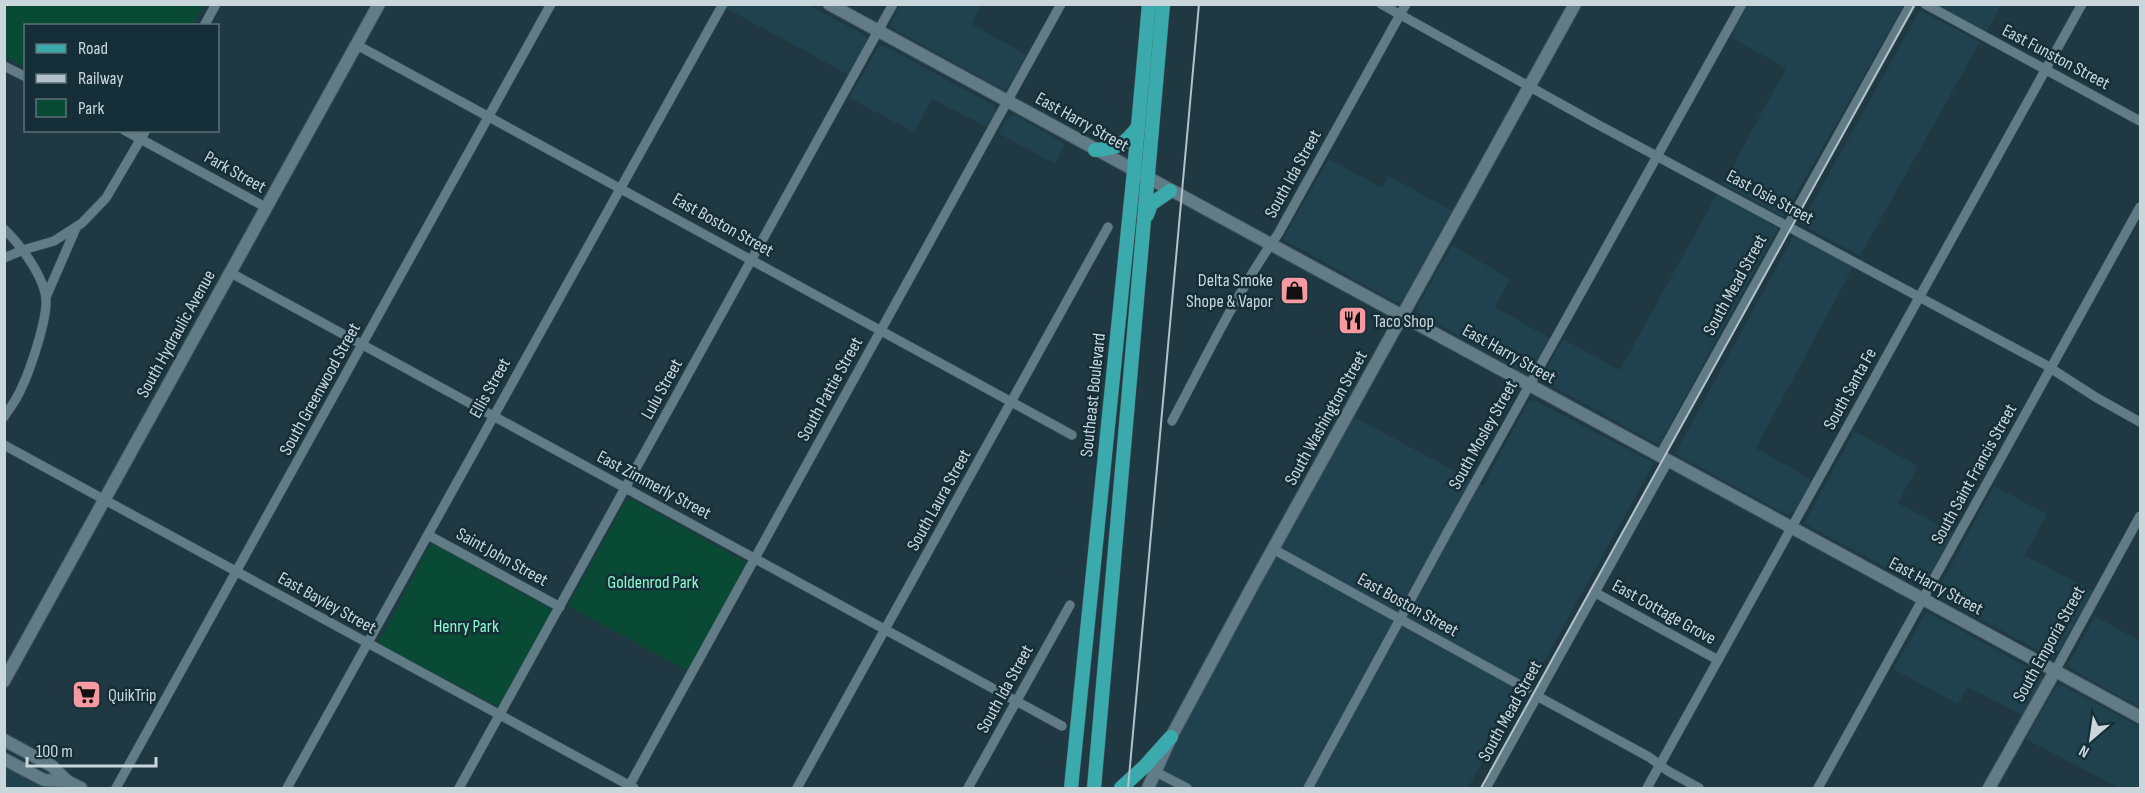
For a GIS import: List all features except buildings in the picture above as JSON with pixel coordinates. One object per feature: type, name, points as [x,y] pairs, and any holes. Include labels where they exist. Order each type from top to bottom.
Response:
[{"type":"main road","name":"Southeast Boulevard","points":[[1071,789],[1149,4]]},
{"type":"main road","name":"Southeast Boulevard","points":[[1094,789],[1163,4]]},
{"type":"main road","points":[[1095,150],[1118,147],[1129,139],[1138,127]]},
{"type":"main road","points":[[1143,222],[1151,204],[1170,191]]},
{"type":"main road","points":[[1121,789],[1150,769],[1171,737]]},
{"type":"street","points":[[205,24],[216,4]]},
{"type":"street","name":"South Hydraulic Avenue","points":[[4,681],[379,4]]},
{"type":"street","name":"South Greenwood Street","points":[[116,789],[551,4]]},
{"type":"street","name":"Ellis Street","points":[[287,789],[723,4]]},
{"type":"street","name":"East Harry Street","points":[[830,4],[2140,717]]},
{"type":"street","name":"Lulu Street","points":[[459,789],[892,4]]},
{"type":"street","name":"South Pattie Street","points":[[630,788],[1061,4]]},
{"type":"street","name":"East Osie Street","points":[[1381,4],[2051,368],[2140,422]]},
{"type":"street","name":"South Ida Street","points":[[1172,422],[1206,357],[1406,4]]},
{"type":"street","name":"South Washington Street","points":[[1171,737],[1575,4]]},
{"type":"street","name":"South Mosley Street","points":[[1308,789],[1742,4]]},
{"type":"street","name":"South Mead Street","points":[[1486,789],[1594,592],[1788,225],[1911,4]]},
{"type":"street","name":"East Funston Street","points":[[1925,4],[2140,121]]},
{"type":"street","name":"South Santa Fe","points":[[1647,789],[2082,4]]},
{"type":"street","name":"East Boston Street","points":[[357,45],[1072,435]]},
{"type":"street","points":[[4,66],[24,76]]},
{"type":"street","name":"Park Street","points":[[127,132],[267,208]]},
{"type":"street","points":[[4,258],[54,241],[88,219],[106,198],[145,132]]},
{"type":"street","name":"South Saint Francis Street","points":[[1818,789],[2140,207]]},
{"type":"street","name":"South Laura Street","points":[[797,789],[1108,227]]},
{"type":"street","points":[[4,417],[22,388],[43,326],[46,297],[76,228]]},
{"type":"street","points":[[4,229],[23,250],[46,297]]},
{"type":"street","name":"East Zimmerly Street","points":[[231,273],[1062,726]]},
{"type":"street","name":"East Bayley Street","points":[[4,445],[630,788]]},
{"type":"street","name":"South Emporia Street","points":[[1989,789],[2140,516]]},
{"type":"street","name":"Saint John Street","points":[[428,535],[560,608]]},
{"type":"street","name":"East Boston Street","points":[[1273,549],[1527,690]]},
{"type":"street","name":"East Cottage Grove","points":[[1594,592],[1718,660]]},
{"type":"street","name":"South Ida Street","points":[[968,789],[1070,605]]},
{"type":"street","points":[[1537,696],[1661,764],[1668,771],[1699,789]]},
{"type":"street","points":[[4,740],[52,766],[67,781],[81,789]]},
{"type":"street","points":[[4,759],[44,780],[67,781]]},
{"type":"street","points":[[1148,789],[1150,769],[1187,789]]},
{"type":"shaded area","points":[[728,4],[808,5],[863,34],[867,39],[866,43],[849,75],[726,8]]},
{"type":"shaded area","points":[[1815,4],[1820,7],[1821,4],[1904,5],[1783,217],[1723,184],[1786,68],[1730,37],[1748,5]]},
{"type":"shaded area","points":[[2001,4],[1986,32],[1936,5]]},
{"type":"shaded area","points":[[900,5],[982,5],[971,24],[1027,55],[1010,87],[1002,89],[894,29],[891,25],[892,20]]},
{"type":"shaded area","points":[[1920,10],[1980,42],[1860,256],[1801,224]]},
{"type":"shaded area","points":[[879,46],[884,46],[994,105],[996,113],[989,128],[932,99],[914,132],[849,98]]},
{"type":"shaded area","points":[[1016,115],[1065,144],[1055,164],[998,133],[1006,119]]},
{"type":"shaded area","points":[[1329,159],[1382,188],[1389,176],[1452,211],[1403,299],[1399,302],[1395,302],[1284,240]]},
{"type":"shaded area","points":[[1717,194],[1778,228],[1659,445],[1545,382],[1544,373],[1563,339],[1620,370]]},
{"type":"shaded area","points":[[1794,235],[1853,267],[1756,448],[1812,480],[1795,511],[1787,515],[1675,454]]},
{"type":"shaded area","points":[[1452,245],[1510,279],[1495,307],[1551,339],[1528,374],[1418,313],[1418,305]]},
{"type":"shaded area","points":[[1534,400],[1654,463],[1531,685],[1520,693],[1468,788],[1154,788],[1175,739],[1354,417],[1483,486],[1527,404]]},
{"type":"shaded area","points":[[1854,431],[1918,466],[1898,503],[1954,533],[1926,585],[1922,587],[1805,522]]},
{"type":"shaded area","points":[[1994,486],[2047,514],[2025,555],[2093,591],[2057,655],[2053,658],[1939,597],[1936,593]]},
{"type":"shaded area","points":[[1926,613],[1930,613],[2041,675],[2044,681],[2024,716],[1968,687],[1958,704],[1893,669]]},
{"type":"shaded area","points":[[2095,616],[2140,641],[2140,708],[2070,668],[2068,664]]},
{"type":"shaded area","points":[[2062,685],[2140,727],[2140,788],[2119,788],[2026,739],[2056,686]]},
{"type":"shaded area","points":[[5,764],[50,788],[5,788]]},
{"type":"green space","points":[[5,4],[204,5],[194,24],[24,24],[24,67],[5,56]]},
{"type":"green space","name":"Goldenrod Park","points":[[632,499],[745,562],[688,671],[568,606],[625,502]]},
{"type":"green space","name":"Henry Park","points":[[433,544],[552,610],[499,707],[379,642],[429,547]]},
{"type":"railway","points":[[1128,788],[1199,4]]},
{"type":"railway","points":[[1481,788],[1915,4]]},
{"type":"place","name":"Delta Smoke Shope & Vapor","points":[[1294,290]]},
{"type":"place","name":"Taco Shop","points":[[1352,321]]},
{"type":"place","name":"QuikTrip","points":[[87,695]]}]
